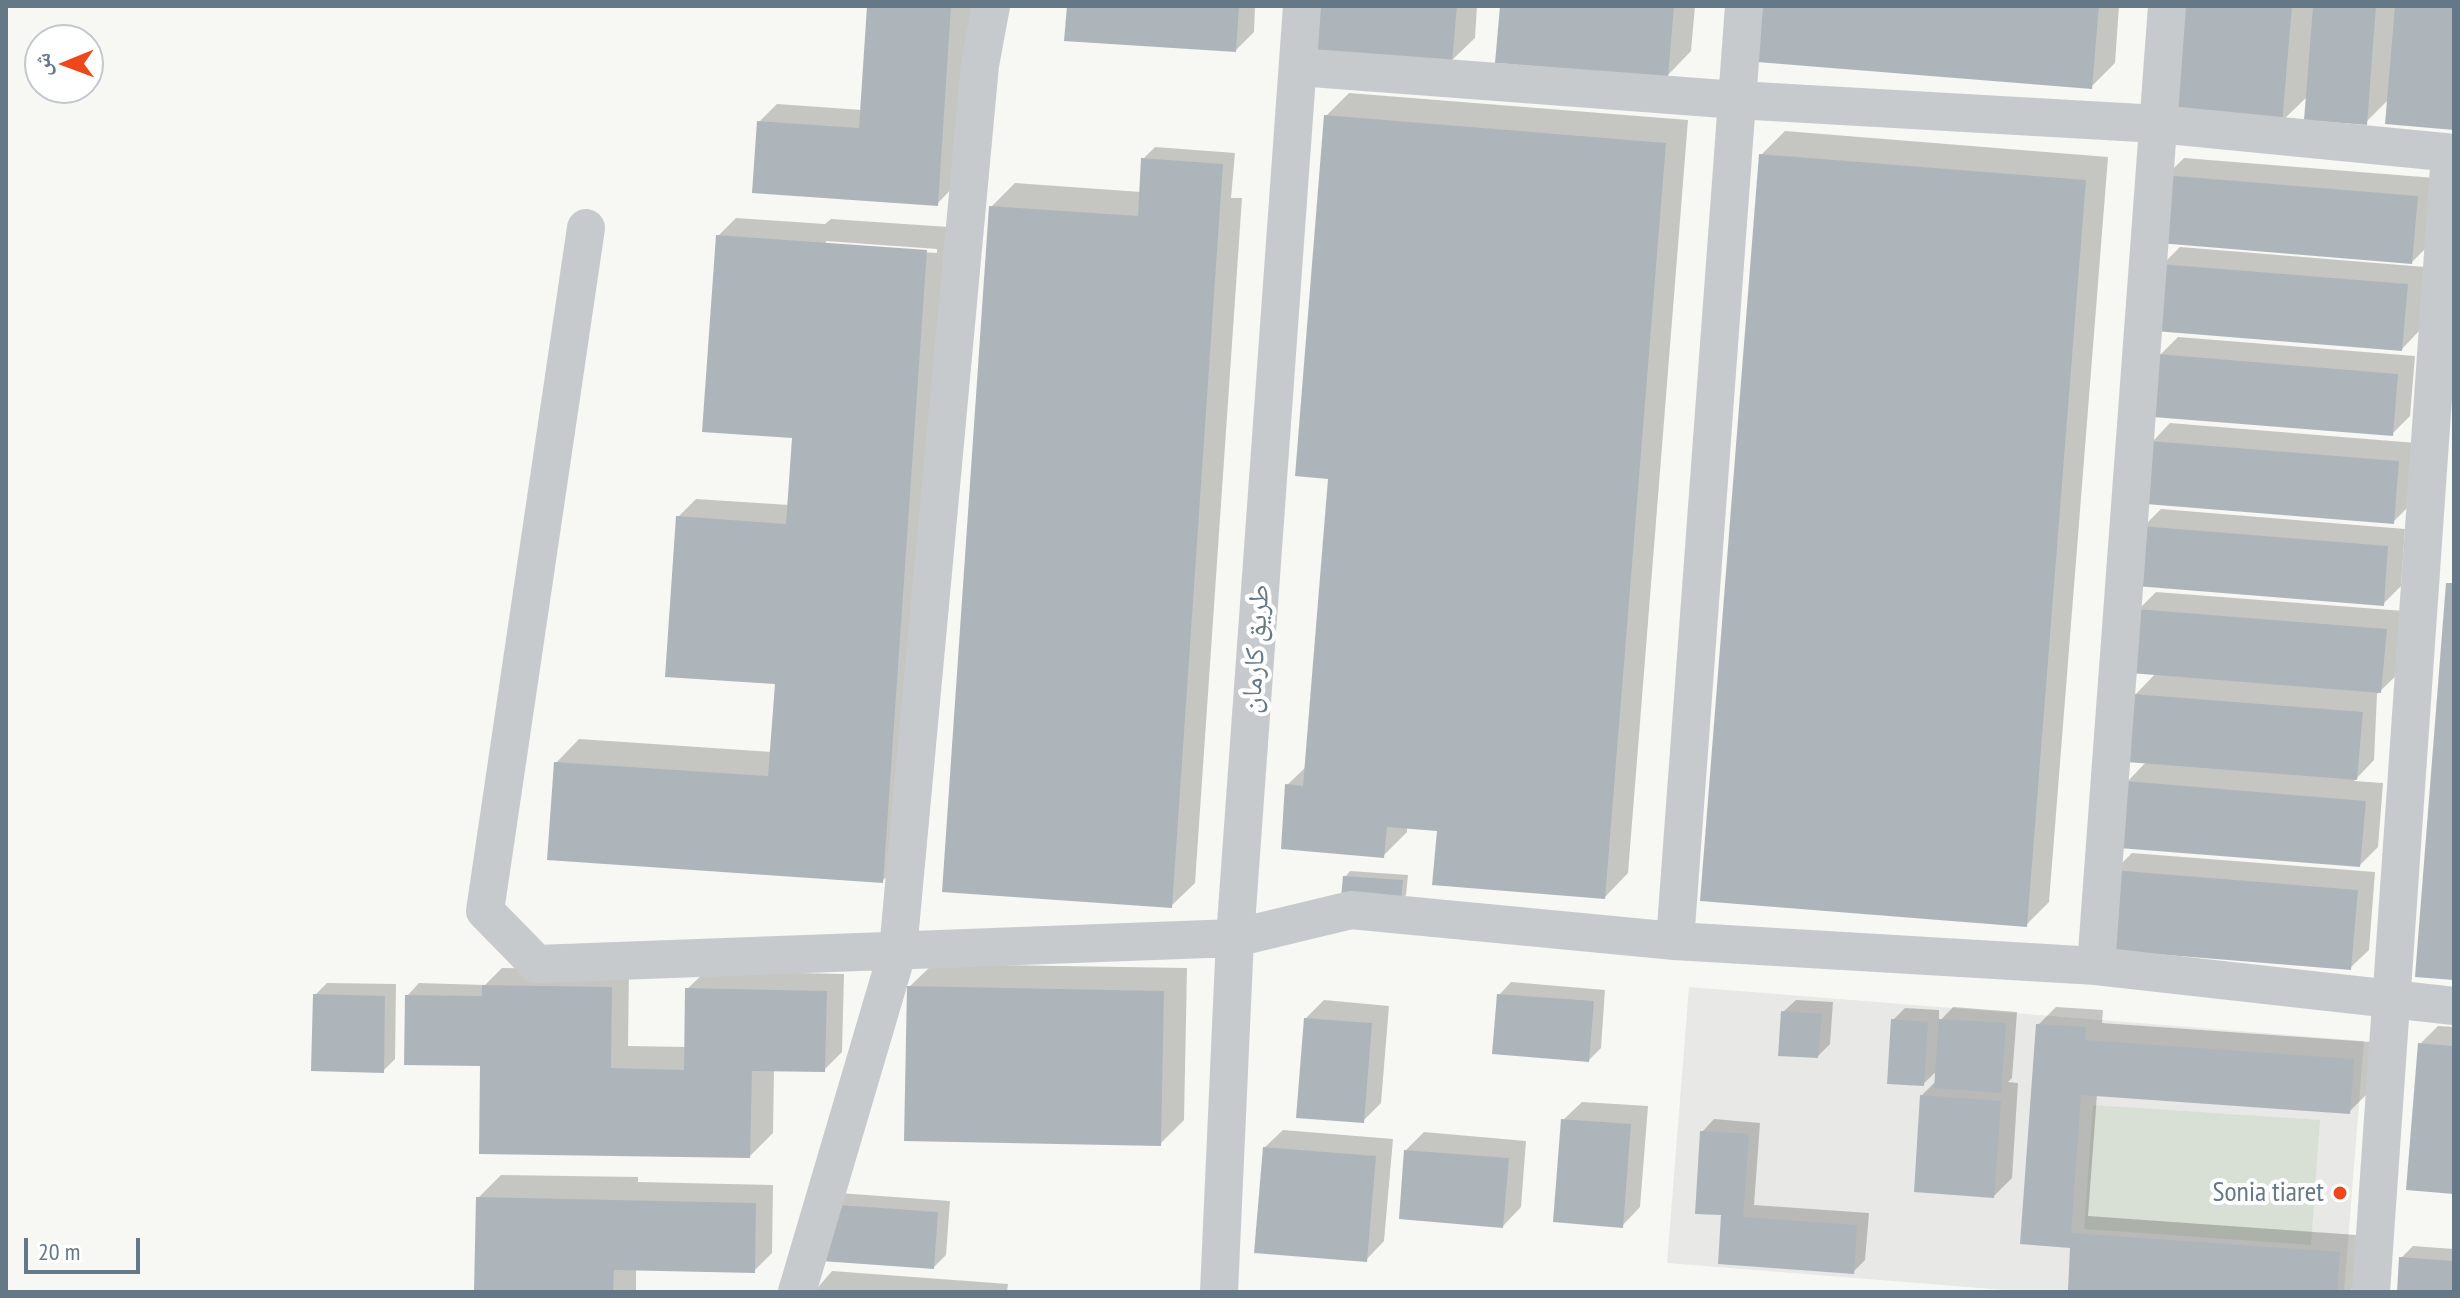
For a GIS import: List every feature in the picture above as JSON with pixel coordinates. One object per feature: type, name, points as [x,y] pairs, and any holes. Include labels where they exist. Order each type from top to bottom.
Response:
[{"type":"street","points":[[797,1292],[898,950],[978,81],[991,6]]},
{"type":"street","name":"طريق كارمان","points":[[1219,1292],[1235,938],[1302,6]]},
{"type":"street","points":[[1675,941],[1744,6]]},
{"type":"street","points":[[2096,966],[2167,6]]},
{"type":"street","points":[[1298,67],[1737,100],[2158,124],[2452,153],[2439,537],[2392,1001],[2371,1292]]},
{"type":"street","points":[[586,228],[485,911],[537,964],[1235,938],[1351,910],[1675,941],[2096,966],[2454,1006]]},
{"type":"shaded area","points":[[1689,987],[2364,1041],[2344,1292],[2030,1292],[1667,1263]]},
{"type":"shaded area","points":[[2093,1105],[2320,1120],[2311,1245],[2084,1229]]},
{"type":"building","points":[[867,6],[951,6],[938,206],[752,193],[757,121],[859,128]]},
{"type":"building","points":[[1067,6],[1239,6],[1236,52],[1064,41]]},
{"type":"building","points":[[1315,6],[1457,6],[1452,63],[1312,52]]},
{"type":"building","points":[[1500,6],[1674,6],[1668,77],[1495,63]]},
{"type":"building","points":[[1761,6],[2099,6],[2092,89],[1757,62]]},
{"type":"building","points":[[2182,6],[2292,6],[2282,124],[2174,116]]},
{"type":"building","points":[[2313,6],[2376,6],[2367,125],[2304,120]]},
{"type":"building","points":[[2395,6],[2454,6],[2454,130],[2385,124]]},
{"type":"building","points":[[1324,115],[1666,143],[1605,899],[1432,885],[1437,831],[1387,827],[1384,858],[1281,849],[1285,784],[1303,786],[1328,479],[1295,476]]},
{"type":"building","points":[[1759,154],[2086,180],[2027,927],[1700,901]]},
{"type":"building","points":[[1141,158],[1223,164],[1172,908],[942,892],[989,206],[1138,216]]},
{"type":"building","points":[[2164,175],[2418,196],[2412,264],[2159,243]]},
{"type":"building","points":[[716,235],[927,250],[883,883],[547,860],[554,762],[768,776],[775,684],[665,677],[676,516],[786,524],[792,438],[702,432]]},
{"type":"building","points":[[2160,264],[2408,284],[2402,351],[2155,331]]},
{"type":"building","points":[[2158,354],[2398,374],[2393,436],[2153,417]]},
{"type":"building","points":[[2150,441],[2399,461],[2394,524],[2146,504]]},
{"type":"building","points":[[2141,526],[2388,546],[2384,606],[2136,586]]},
{"type":"building","points":[[2446,583],[2454,583],[2454,980],[2415,977]]},
{"type":"building","points":[[2136,609],[2387,629],[2381,693],[2130,673]]},
{"type":"building","points":[[2133,694],[2363,712],[2357,780],[2127,762]]},
{"type":"building","points":[[2125,781],[2366,801],[2360,867],[2119,848]]},
{"type":"building","points":[[2112,870],[2358,890],[2351,970],[2106,950]]},
{"type":"building","points":[[1343,876],[1403,880],[1401,902],[1341,898]]},
{"type":"building","points":[[482,985],[612,987],[611,1068],[684,1070],[685,988],[827,991],[825,1072],[752,1071],[750,1158],[479,1154],[480,1066],[404,1065],[405,995],[482,996]]},
{"type":"building","points":[[907,986],[1164,991],[1161,1146],[904,1141]]},
{"type":"building","points":[[313,994],[385,996],[384,1073],[311,1071]]},
{"type":"building","points":[[1497,994],[1594,1001],[1589,1062],[1492,1054]]},
{"type":"building","points":[[1781,1011],[1822,1014],[1818,1058],[1778,1056]]},
{"type":"building","points":[[1304,1018],[1372,1023],[1364,1123],[1296,1118]]},
{"type":"building","points":[[1891,1019],[1928,1022],[1924,1086],[1887,1084]]},
{"type":"building","points":[[1939,1019],[2006,1023],[2001,1093],[1934,1088]]},
{"type":"building","points":[[2036,1024],[2086,1027],[2085,1040],[2354,1059],[2350,1114],[2081,1095],[2071,1233],[2340,1252],[2337,1292],[2068,1290],[2070,1248],[2020,1244]]},
{"type":"building","points":[[2418,1043],[2454,1046],[2454,1194],[2406,1190]]},
{"type":"building","points":[[1920,1095],[2001,1101],[1994,1198],[1914,1192]]},
{"type":"building","points":[[1561,1119],[1631,1124],[1623,1228],[1553,1222]]},
{"type":"building","points":[[1700,1131],[1749,1134],[1743,1217],[1857,1225],[1854,1274],[1718,1264],[1721,1215],[1695,1214]]},
{"type":"building","points":[[1263,1147],[1376,1156],[1367,1262],[1254,1253]]},
{"type":"building","points":[[1404,1150],[1509,1158],[1503,1228],[1399,1219]]},
{"type":"building","points":[[476,1197],[756,1203],[755,1273],[614,1270],[613,1292],[474,1292]]},
{"type":"building","points":[[825,1204],[938,1212],[934,1269],[821,1261]]},
{"type":"building","points":[[2399,1257],[2454,1261],[2454,1292],[2397,1292]]},
{"type":"place","name":"Sonia tiaret","points":[[2340,1193]]}]
